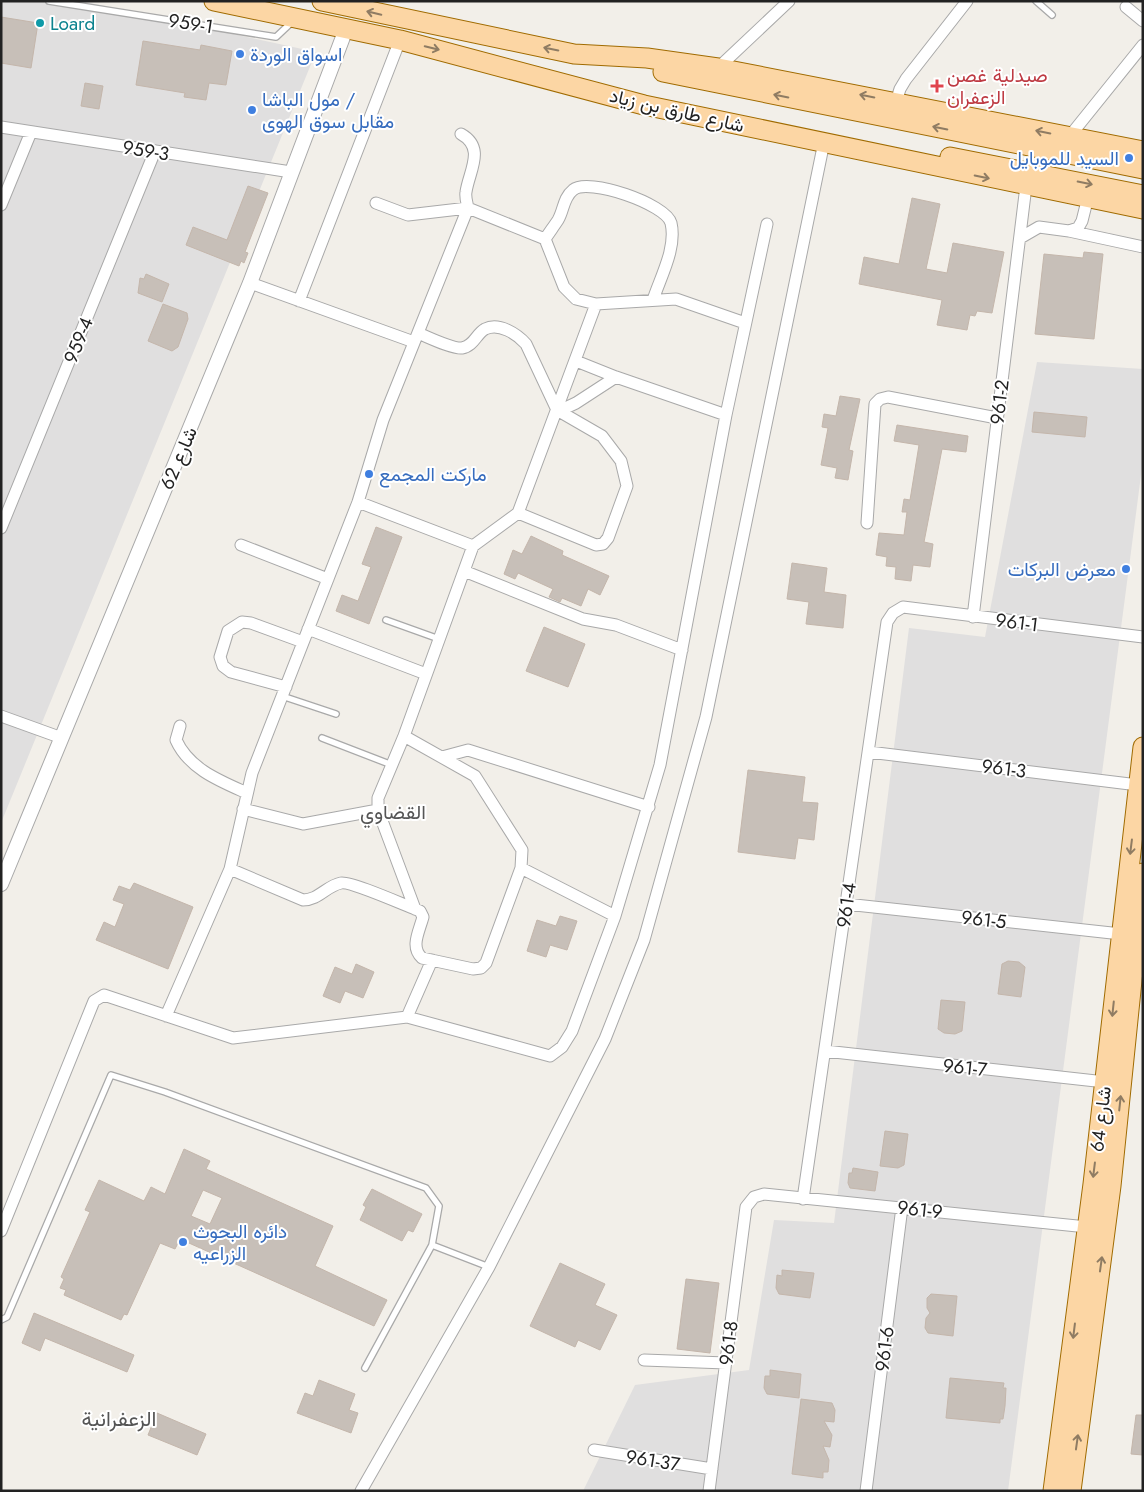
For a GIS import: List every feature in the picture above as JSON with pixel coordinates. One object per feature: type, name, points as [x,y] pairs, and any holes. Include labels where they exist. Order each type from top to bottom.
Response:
[{"type":"main road","name":"شارع طارق بن زياد","points":[[214,1],[400,40],[644,105],[1088,198],[1140,199]]},
{"type":"main road","name":"شارع طارق بن زياد","points":[[322,1],[574,54],[648,58],[718,68],[1143,150]]},
{"type":"main road","points":[[574,54],[1142,169]]},
{"type":"main road","points":[[539,76],[1140,199]]},
{"type":"main road","name":"شارع 64","points":[[1053,1491],[1087,1227],[1143,747]]},
{"type":"main road","name":"شارع 64","points":[[1071,1491],[1111,1186],[1143,873]]},
{"type":"street","points":[[718,68],[789,1]]},
{"type":"street","points":[[896,102],[906,79],[967,1]]},
{"type":"street","points":[[1126,7],[1143,21]]},
{"type":"street","name":"شارع 62","points":[[1,884],[250,283],[290,172],[346,29]]},
{"type":"street","points":[[299,301],[400,40]]},
{"type":"street","points":[[1069,137],[1143,45]]},
{"type":"street","name":"959-3","points":[[1,127],[290,172]]},
{"type":"street","points":[[1,205],[31,132]]},
{"type":"street","points":[[166,1016],[230,870],[252,773],[358,502],[383,420],[468,208],[465,194],[476,160],[474,146],[461,134]]},
{"type":"street","points":[[361,1491],[489,1267],[605,1039],[644,940],[706,717],[824,142]]},
{"type":"street","name":"959-4","points":[[1,528],[155,151]]},
{"type":"street","points":[[545,239],[559,218],[566,198],[578,187],[592,186],[641,200],[661,210],[671,224],[671,248],[653,300]]},
{"type":"street","name":"961-2","points":[[973,617],[1026,186]]},
{"type":"street","points":[[1069,231],[1078,228],[1082,221],[1088,198]]},
{"type":"street","points":[[376,202],[408,215],[468,208],[545,239],[564,287],[568,294],[576,298],[596,304],[676,299],[745,323]]},
{"type":"street","points":[[1,1230],[94,1001],[104,995],[233,1038],[407,1017],[550,1056],[562,1046],[572,1031],[615,916],[660,765],[726,415],[767,224]]},
{"type":"street","points":[[1020,238],[1039,227],[1069,231],[1143,247]]},
{"type":"street","points":[[250,283],[299,301],[416,337],[459,348],[469,346],[484,329],[496,326],[518,335],[526,344],[558,410],[602,436],[621,461],[627,486],[608,538],[603,544],[596,545],[518,513]]},
{"type":"street","points":[[415,909],[378,810],[378,798],[404,736],[473,546],[518,513],[596,304]]},
{"type":"street","points":[[576,361],[616,378],[726,415]]},
{"type":"street","points":[[558,410],[576,403],[616,378]]},
{"type":"street","points":[[867,523],[875,404],[880,399],[888,397],[997,418]]},
{"type":"street","points":[[358,502],[473,546]]},
{"type":"street","points":[[241,545],[328,579]]},
{"type":"street","points":[[464,570],[583,619],[616,625],[682,650]]},
{"type":"street","name":"961-1","points":[[893,613],[903,607],[1143,637]]},
{"type":"street","name":"961-4","points":[[803,1199],[888,622],[893,613]]},
{"type":"street","points":[[284,691],[231,672],[223,666],[220,657],[228,631],[242,622],[251,623],[303,642]]},
{"type":"street","points":[[308,629],[426,674]]},
{"type":"street","points":[[1,716],[62,738]]},
{"type":"street","points":[[180,726],[176,740],[180,750],[191,762],[213,778],[247,792]]},
{"type":"street","points":[[230,870],[303,900],[312,900],[330,886],[344,882],[415,909],[420,911],[423,918],[415,947],[416,953],[422,958],[473,970],[481,968],[486,963],[520,868],[522,850],[475,776],[404,736]]},
{"type":"street","points":[[442,757],[468,750],[649,807]]},
{"type":"street","name":"961-3","points":[[869,752],[1138,785]]},
{"type":"street","points":[[244,809],[303,824],[378,810]]},
{"type":"street","points":[[520,868],[615,916]]},
{"type":"street","name":"961-5","points":[[846,904],[1121,934]]},
{"type":"street","points":[[407,1017],[432,960]]},
{"type":"street","name":"961-7","points":[[825,1051],[1104,1082]]},
{"type":"street","name":"961-9","points":[[754,1197],[764,1194],[1087,1227]]},
{"type":"street","name":"961-8","points":[[709,1491],[746,1207],[754,1197]]},
{"type":"street","name":"961-6","points":[[866,1491],[902,1207]]},
{"type":"street","points":[[644,1360],[726,1363]]},
{"type":"street","name":"961-37","points":[[594,1450],[712,1470]]},
{"type":"lane","name":"959-1","points":[[49,1],[276,37],[296,18]]},
{"type":"lane","points":[[1036,1],[1052,15]]},
{"type":"lane","points":[[386,620],[439,638]]},
{"type":"lane","points":[[284,691],[336,714]]},
{"type":"lane","points":[[322,738],[392,765]]},
{"type":"lane","points":[[1,1320],[7,1317],[111,1076],[165,1092],[426,1188],[439,1206],[432,1245],[365,1368]]},
{"type":"lane","points":[[432,1245],[489,1267]]},
{"type":"shaded area","points":[[1,1],[81,1],[316,52],[1,823]]},
{"type":"shaded area","points":[[1037,362],[1143,369],[1143,460],[1008,1491],[583,1491],[635,1385],[749,1370],[774,1220],[834,1223],[909,628],[985,637]]},
{"type":"building","points":[[1,17],[38,23],[31,68],[1,63]]},
{"type":"building","points":[[143,41],[200,50],[201,45],[232,51],[226,85],[209,83],[206,100],[184,97],[185,93],[136,85]]},
{"type":"building","points":[[85,83],[103,86],[99,109],[81,106]]},
{"type":"building","points":[[248,186],[268,193],[245,252],[248,253],[244,263],[241,261],[239,266],[186,245],[193,227],[227,240]]},
{"type":"building","points":[[912,198],[940,204],[926,269],[947,273],[953,243],[1004,252],[992,313],[977,311],[975,316],[970,315],[967,330],[937,325],[942,300],[859,284],[864,257],[899,264]]},
{"type":"building","points":[[1084,252],[1103,254],[1094,339],[1035,334],[1044,254],[1083,258]]},
{"type":"building","points":[[146,274],[169,284],[162,302],[138,293],[140,278],[144,279]]},
{"type":"building","points":[[163,304],[187,313],[188,319],[178,347],[172,351],[148,341]]},
{"type":"building","points":[[840,396],[860,399],[849,450],[853,451],[848,480],[835,478],[837,468],[821,465],[828,428],[822,427],[824,414],[836,416]]},
{"type":"building","points":[[1034,412],[1087,417],[1085,437],[1032,432]]},
{"type":"building","points":[[897,425],[968,436],[966,452],[942,449],[924,542],[933,544],[930,567],[913,565],[911,581],[895,579],[896,567],[886,566],[887,557],[876,555],[879,533],[904,535],[907,512],[902,512],[904,499],[910,500],[919,445],[894,441]]},
{"type":"building","points":[[376,527],[402,537],[369,624],[336,611],[342,595],[358,601],[371,567],[362,564]]},
{"type":"building","points":[[531,536],[563,551],[562,555],[609,576],[600,595],[588,589],[581,606],[562,598],[560,602],[549,597],[553,589],[518,573],[515,579],[504,574],[513,550],[522,554]]},
{"type":"building","points":[[792,563],[827,568],[824,592],[846,595],[843,628],[806,624],[809,602],[787,599]]},
{"type":"building","points":[[544,627],[585,644],[568,687],[526,671]]},
{"type":"building","points":[[748,770],[805,777],[802,802],[818,803],[814,840],[798,838],[795,859],[738,852]]},
{"type":"building","points":[[134,883],[193,907],[168,969],[96,940],[104,922],[115,927],[124,904],[113,900],[119,886],[130,890]]},
{"type":"building","points":[[560,916],[577,921],[567,950],[550,945],[546,957],[527,951],[537,920],[556,926]]},
{"type":"building","points":[[1008,961],[1019,962],[1025,967],[1021,997],[998,994],[1002,964]]},
{"type":"building","points":[[356,964],[374,972],[363,998],[345,991],[340,1003],[323,996],[335,967],[352,974]]},
{"type":"building","points":[[941,1000],[965,1002],[962,1031],[955,1034],[944,1033],[938,1029]]},
{"type":"building","points":[[885,1131],[908,1134],[904,1165],[898,1168],[880,1166]]},
{"type":"building","points":[[184,1149],[210,1161],[206,1169],[333,1226],[315,1266],[387,1300],[374,1326],[180,1239],[175,1249],[160,1243],[127,1315],[124,1314],[121,1320],[64,1295],[66,1290],[60,1288],[64,1279],[61,1277],[90,1212],[85,1210],[99,1180],[144,1201],[151,1187],[165,1194]],"holes":[[[203,1190],[222,1198],[210,1224],[191,1216]]]},
{"type":"building","points":[[853,1168],[878,1172],[875,1191],[850,1188],[848,1183],[849,1173],[852,1173]]},
{"type":"building","points":[[372,1189],[422,1214],[413,1232],[408,1230],[402,1241],[360,1220],[366,1207],[363,1205]]},
{"type":"building","points":[[560,1263],[605,1284],[595,1305],[617,1315],[600,1350],[578,1340],[575,1347],[530,1326]]},
{"type":"building","points":[[782,1270],[814,1273],[810,1298],[779,1294],[776,1288],[777,1275],[782,1276]]},
{"type":"building","points":[[686,1279],[719,1283],[710,1353],[677,1349]]},
{"type":"building","points":[[931,1294],[957,1296],[953,1336],[928,1333],[925,1328],[926,1318],[930,1313],[927,1308],[927,1298]]},
{"type":"building","points":[[34,1313],[134,1355],[127,1372],[45,1338],[40,1351],[22,1343]]},
{"type":"building","points":[[770,1370],[801,1374],[799,1398],[767,1394],[764,1388],[765,1376],[770,1376]]},
{"type":"building","points":[[950,1378],[1004,1383],[1003,1388],[1006,1388],[1005,1406],[1003,1419],[1000,1419],[1000,1423],[946,1418]]},
{"type":"building","points":[[319,1380],[355,1394],[349,1410],[358,1413],[351,1433],[297,1413],[305,1393],[313,1396]]},
{"type":"building","points":[[801,1399],[832,1403],[835,1410],[834,1422],[824,1421],[832,1435],[830,1447],[823,1446],[829,1460],[828,1472],[823,1472],[823,1478],[792,1474]]},
{"type":"building","points":[[157,1413],[206,1434],[197,1455],[148,1435]]},
{"type":"building","points":[[1136,1415],[1143,1415],[1143,1455],[1131,1454]]},
{"type":"place","name":"Loard","points":[[40,23]]},
{"type":"place","name":"اسواق الوردة","points":[[240,54]]},
{"type":"place","name":"صيدلية غصن الزعفران","points":[[937,86]]},
{"type":"place","name":"مول الباشا / مقابل سوق الهوى","points":[[252,110]]},
{"type":"place","name":"السيد للموبايل","points":[[1129,158]]},
{"type":"place","name":"ماركت المجمع","points":[[369,474]]},
{"type":"place","name":"معرض البركات","points":[[1126,569]]},
{"type":"place","name":"دائره البحوث الزراعيه","points":[[183,1242]]},
{"type":"district","name":"القضاوي","points":[[393,812]]},
{"type":"district","name":"الزعفرانية","points":[[119,1419]]}]
